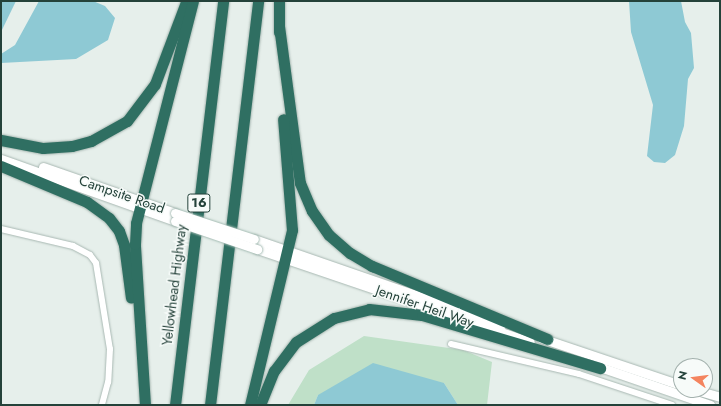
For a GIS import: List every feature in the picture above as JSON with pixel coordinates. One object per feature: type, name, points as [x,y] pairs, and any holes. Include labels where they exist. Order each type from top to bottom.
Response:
[{"type":"highway","points":[[1,140],[44,148],[72,146],[91,141],[127,121],[140,107],[155,84],[186,1]]},
{"type":"highway","points":[[145,405],[134,244],[140,204],[193,1]]},
{"type":"highway","name":"Yellowhead Highway","points":[[174,405],[223,1]]},
{"type":"highway","points":[[210,405],[258,1]]},
{"type":"highway","points":[[250,405],[292,230],[281,97],[279,1]]},
{"type":"highway","points":[[279,26],[299,177],[306,199],[329,235],[350,253],[372,266],[547,339]]},
{"type":"highway","points":[[1,166],[87,202],[101,210],[119,231],[124,245],[144,382]]},
{"type":"highway","points":[[260,405],[274,371],[296,342],[334,318],[369,309],[392,309],[422,315],[600,368]]},
{"type":"main road","name":"Campsite Road","points":[[1,154],[175,217],[254,239],[287,255]]},
{"type":"main road","name":"Campsite Road","points":[[1,159],[140,204]]},
{"type":"main road","name":"Jennifer Heil Way","points":[[175,217],[257,250],[287,255],[547,339],[673,382]]},
{"type":"main road","name":"Jennifer Heil Way","points":[[287,255],[600,368],[710,405]]},
{"type":"street","points":[[1,229],[73,246],[90,255],[99,273],[110,349],[108,382],[102,405]]},
{"type":"street","name":"Jennifer Heil Way","points":[[451,344],[579,374],[672,405]]},
{"type":"green space","points":[[364,336],[463,350],[492,362],[487,405],[458,405],[444,383],[318,395],[314,405],[288,405],[309,370]]},
{"type":"water","points":[[1,1],[16,1],[1,32]]},
{"type":"water","points":[[39,1],[93,1],[105,6],[115,18],[108,40],[76,59],[1,63],[1,54],[15,45]]},
{"type":"water","points":[[629,1],[681,1],[685,22],[691,33],[694,68],[688,79],[684,126],[675,155],[665,163],[654,162],[647,156],[653,105],[631,32]]},
{"type":"water","points":[[373,363],[444,383],[458,405],[314,405],[318,395]]}]
